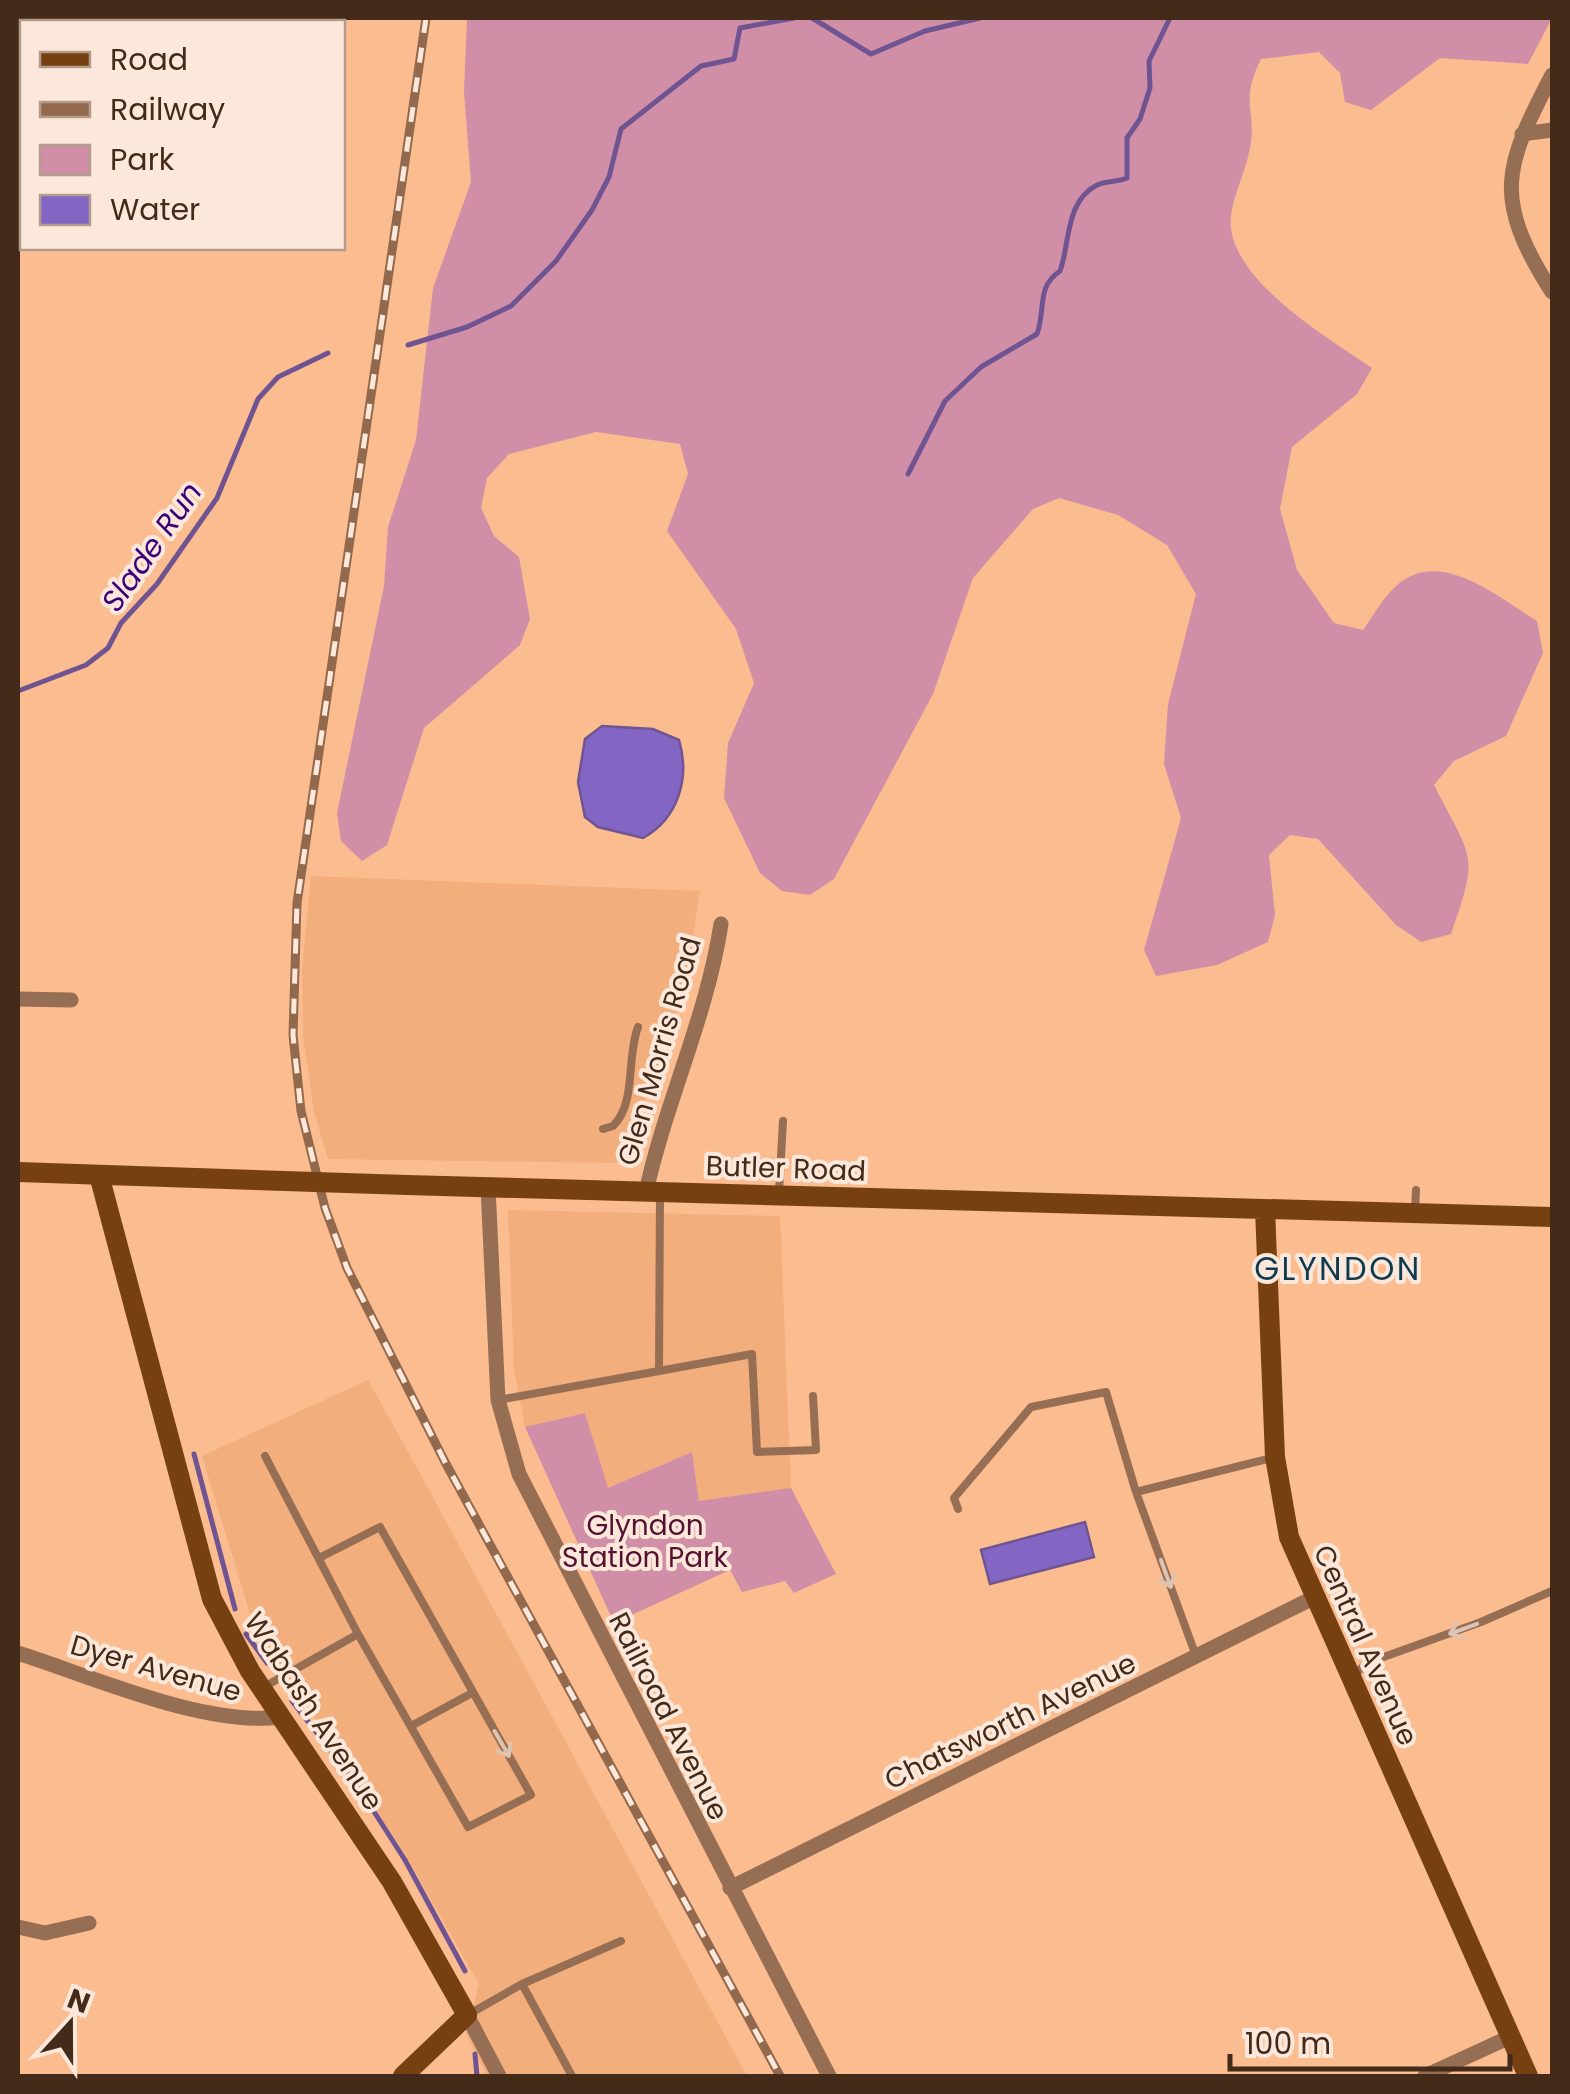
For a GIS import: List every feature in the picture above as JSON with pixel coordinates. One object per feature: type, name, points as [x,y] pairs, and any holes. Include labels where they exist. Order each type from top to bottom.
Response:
[{"type":"main road","name":"Butler Road","points":[[18,1172],[1552,1216]]},
{"type":"main road","name":"Wabash Avenue","points":[[100,1175],[199,1558],[229,1634],[392,1882],[467,2015]]},
{"type":"main road","name":"Central Avenue","points":[[1264,1209],[1275,1457],[1284,1516],[1313,1598],[1528,2076]]},
{"type":"main road","points":[[403,2076],[467,2015]]},
{"type":"street","points":[[1552,75],[1522,134],[1509,184],[1520,226],[1552,292]]},
{"type":"street","points":[[1522,134],[1552,130]]},
{"type":"street","name":"Glen Morris Road","points":[[653,1192],[660,1134],[709,990],[721,924]]},
{"type":"street","points":[[18,999],[71,1000]]},
{"type":"street","name":"Railroad Avenue","points":[[488,1188],[498,1400],[514,1462],[541,1522],[829,2076]]},
{"type":"street","name":"Chatsworth Avenue","points":[[730,1888],[1313,1598]]},
{"type":"street","name":"Dyer Avenue","points":[[18,1653],[216,1715],[253,1720],[281,1716]]},
{"type":"street","points":[[18,1927],[45,1933],[89,1923]]},
{"type":"street","name":"Wabash Avenue","points":[[467,2015],[499,2076]]},
{"type":"street","points":[[1426,2076],[1510,2037]]},
{"type":"lane","points":[[602,1129],[614,1126],[626,1107],[630,1046],[638,1027]]},
{"type":"lane","points":[[779,1196],[783,1121]]},
{"type":"lane","points":[[1415,1213],[1416,1190]]},
{"type":"lane","points":[[653,1192],[659,1370]]},
{"type":"lane","points":[[498,1400],[752,1354],[757,1452],[816,1450],[814,1396]]},
{"type":"lane","points":[[958,1509],[954,1498],[1030,1407],[1106,1392],[1136,1492],[1196,1656]]},
{"type":"lane","points":[[264,1456],[358,1634],[468,1827],[531,1795],[380,1527],[318,1558]]},
{"type":"lane","points":[[1136,1492],[1275,1457]]},
{"type":"lane","points":[[1349,1678],[1362,1673],[1368,1663],[1482,1622],[1552,1591]]},
{"type":"lane","points":[[266,1686],[358,1634]]},
{"type":"lane","points":[[411,1726],[472,1692]]},
{"type":"lane","points":[[467,2015],[522,1984],[621,1941]]},
{"type":"lane","points":[[522,1984],[572,2076]]},
{"type":"shaded area","points":[[311,876],[700,891],[685,989],[623,1163],[328,1159],[314,1112],[303,1035],[302,969]]},
{"type":"shaded area","points":[[508,1210],[780,1216],[791,1488],[699,1502],[692,1452],[607,1489],[585,1413],[525,1427],[514,1369]]},
{"type":"shaded area","points":[[368,1380],[747,2076],[487,2076],[466,2034],[479,1984],[404,1852],[254,1627],[202,1456]]},
{"type":"green space","points":[[467,18],[1552,18],[1528,64],[1440,58],[1371,110],[1345,102],[1340,73],[1319,52],[1261,59],[1251,86],[1250,148],[1231,215],[1233,238],[1261,283],[1306,323],[1372,368],[1357,394],[1292,447],[1280,509],[1297,570],[1334,623],[1363,630],[1396,586],[1413,575],[1431,571],[1469,580],[1537,621],[1543,653],[1506,736],[1454,761],[1434,785],[1468,857],[1466,887],[1451,934],[1421,942],[1396,925],[1318,839],[1290,835],[1269,855],[1275,915],[1268,942],[1217,965],[1156,976],[1144,950],[1181,818],[1164,764],[1168,704],[1196,594],[1167,545],[1118,515],[1059,498],[1033,509],[973,578],[933,694],[834,879],[810,895],[782,891],[760,873],[724,798],[728,743],[754,683],[736,629],[667,531],[688,474],[680,444],[596,432],[509,454],[487,478],[481,508],[494,536],[519,557],[530,619],[520,645],[424,728],[387,845],[362,861],[341,841],[337,813],[384,586],[388,527],[416,440],[433,288],[471,182],[464,92]]},
{"type":"green space","name":"Glyndon Station Park","points":[[585,1413],[608,1488],[692,1452],[699,1501],[791,1488],[836,1574],[794,1593],[785,1581],[742,1592],[730,1570],[614,1623],[525,1427]]},
{"type":"water","points":[[602,726],[653,729],[679,740],[683,768],[679,795],[665,819],[643,838],[598,827],[585,817],[578,782],[585,739]]},
{"type":"water","points":[[1085,1522],[1094,1557],[990,1584],[981,1550]]},
{"type":"waterway","name":"Slade Run","points":[[408,345],[467,327],[511,306],[556,261],[592,210],[609,177],[621,129],[701,66],[734,59],[740,28],[794,18]]},
{"type":"waterway","name":"Slade Run","points":[[812,18],[871,54],[925,31],[980,18]]},
{"type":"waterway","points":[[908,474],[945,401],[981,367],[1037,334],[1045,291],[1060,271],[1079,201],[1097,185],[1127,178],[1127,138],[1140,119],[1150,88],[1149,61],[1170,18]]},
{"type":"waterway","name":"Slade Run","points":[[18,691],[86,665],[108,648],[121,623],[157,584],[217,498],[258,399],[278,377],[328,353]]},
{"type":"waterway","points":[[194,1454],[235,1609]]},
{"type":"waterway","points":[[246,1634],[267,1663]]},
{"type":"waterway","points":[[292,1701],[355,1782],[405,1860],[465,1971]]},
{"type":"waterway","points":[[475,2054],[477,2076]]},
{"type":"railway","points":[[426,18],[297,903],[293,1035],[301,1111],[325,1208],[347,1268],[445,1462],[780,2076]]},
{"type":"district","name":"GLYNDON","points":[[1338,1269]]}]
